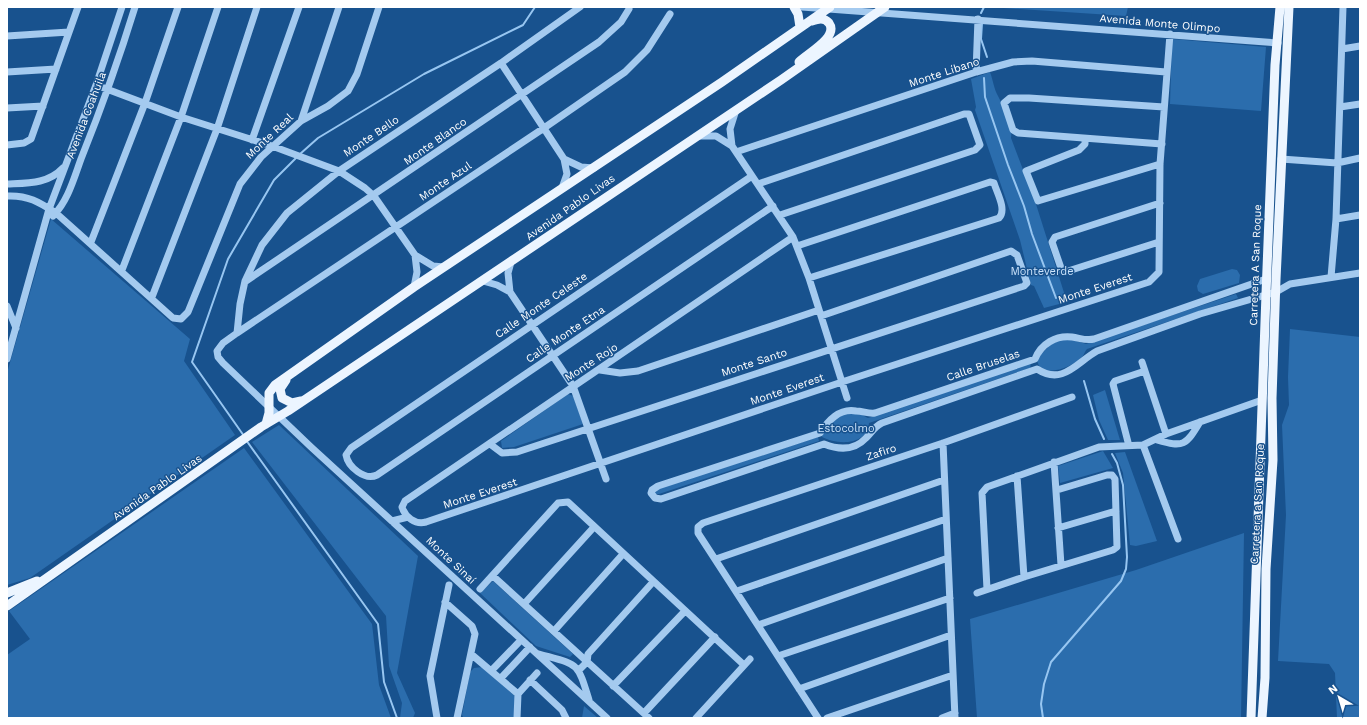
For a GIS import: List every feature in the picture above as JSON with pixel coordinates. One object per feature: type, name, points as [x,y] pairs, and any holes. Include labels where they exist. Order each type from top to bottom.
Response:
[{"type":"main road","points":[[794,7],[798,14],[800,28]]},
{"type":"main road","name":"Avenida Pablo Livas","points":[[7,606],[62,569],[263,425],[280,417],[649,168],[699,136],[885,7]]},
{"type":"main road","name":"Carretera A San Roque","points":[[1258,524],[1266,279],[1280,7]]},
{"type":"main road","name":"Carretera A San Roque","points":[[1276,292],[1289,7]]},
{"type":"main road","name":"Avenida Pablo Livas","points":[[263,425],[269,415],[270,390],[414,287],[595,168],[828,8]]},
{"type":"main road","points":[[781,80],[803,57],[830,35],[832,28],[827,20],[820,18],[808,21]]},
{"type":"main road","name":"Carretera a San Roque","points":[[1262,718],[1266,569],[1273,460],[1272,398],[1276,292]]},
{"type":"main road","points":[[291,375],[280,388],[282,398],[292,403],[306,399]]},
{"type":"main road","points":[[1259,485],[1267,465],[1273,460],[1268,455],[1261,434]]},
{"type":"main road","name":"Carretera a San Roque","points":[[1251,718],[1258,524]]},
{"type":"main road","name":"Avenida Pablo Livas","points":[[7,593],[29,585],[62,569]]},
{"type":"street","points":[[7,145],[24,143],[31,139],[78,7]]},
{"type":"street","name":"Avenida Coahuila","points":[[7,359],[49,209],[96,85],[122,7]]},
{"type":"street","name":"Avenida Coahuila","points":[[46,224],[56,213],[66,197],[109,89],[135,7]]},
{"type":"street","points":[[91,242],[145,103],[178,7]]},
{"type":"street","points":[[122,270],[181,117],[218,7]]},
{"type":"street","points":[[7,196],[28,197],[56,213],[91,242],[152,297],[217,129],[257,7]]},
{"type":"street","points":[[252,140],[299,7]]},
{"type":"street","points":[[301,121],[339,7]]},
{"type":"street","name":"Monte Real","points":[[152,297],[174,318],[181,319],[188,312],[237,190],[254,165],[272,146],[301,121],[341,97],[354,83],[379,7]]},
{"type":"street","name":"Monte Bello","points":[[237,333],[241,299],[245,282],[262,245],[279,221],[298,202],[339,171],[501,63],[580,7]]},
{"type":"street","name":"Avenida Monte Olimpo","points":[[802,7],[978,19],[1278,43]]},
{"type":"street","points":[[1331,278],[1336,219],[1343,7]]},
{"type":"street","name":"Monte Blanco","points":[[245,282],[374,196],[599,42],[621,22],[629,10]]},
{"type":"street","name":"Monte Azul","points":[[217,351],[220,346],[237,333],[544,128],[625,72],[647,50],[670,14]]},
{"type":"street","points":[[976,72],[978,19]]},
{"type":"street","points":[[7,36],[69,32]]},
{"type":"street","points":[[1160,203],[1055,238],[1052,242],[1062,271],[1065,272],[1159,242],[1160,203],[1160,164],[1170,34]]},
{"type":"street","points":[[1342,49],[1360,46]]},
{"type":"street","name":"Monte Líbano","points":[[734,149],[976,72],[1013,62],[1028,61],[1166,72]]},
{"type":"street","points":[[501,63],[523,94],[564,159],[567,174],[562,189]]},
{"type":"street","points":[[7,72],[56,69]]},
{"type":"street","points":[[96,85],[181,117],[272,146],[339,171],[365,188],[374,196],[415,255],[433,266],[445,267]]},
{"type":"street","points":[[1162,144],[1018,133],[1013,130],[1004,103],[1010,98],[1029,98],[1164,107]]},
{"type":"street","points":[[1340,107],[1360,104]]},
{"type":"street","points":[[7,108],[43,106]]},
{"type":"street","points":[[734,149],[730,129],[736,110]]},
{"type":"street","points":[[758,184],[964,114],[970,114],[980,145],[975,150],[780,215]]},
{"type":"street","points":[[699,136],[716,136],[734,149],[780,215],[793,237],[809,278],[847,398]]},
{"type":"street","points":[[1085,139],[1085,144],[1079,150],[1025,172],[1036,200],[1040,202],[1160,164]]},
{"type":"street","points":[[1281,159],[1337,162],[1360,158]]},
{"type":"street","points":[[564,159],[581,167],[595,168]]},
{"type":"street","points":[[7,184],[45,180],[53,177],[66,164]]},
{"type":"street","name":"Calle Monte Celeste","points":[[368,477],[361,474],[350,464],[346,455],[350,448],[531,324],[752,176]]},
{"type":"street","points":[[797,246],[990,182],[994,182],[1002,209],[1001,216],[999,218],[809,278]]},
{"type":"street","name":"Calle Monte Etna","points":[[368,477],[377,474],[773,206]]},
{"type":"street","points":[[1336,219],[1360,215]]},
{"type":"street","name":"Monte Rojo","points":[[408,517],[402,506],[405,502],[793,237]]},
{"type":"street","name":"Monte Everest","points":[[408,517],[418,523],[601,465],[842,382],[1149,282],[1157,276],[1159,272],[1159,242]]},
{"type":"street","name":"Monte Santo","points":[[490,444],[502,453],[517,452],[1024,286],[1027,283],[1017,255],[1011,251],[820,313]]},
{"type":"street","points":[[414,287],[417,272],[415,255]]},
{"type":"street","points":[[511,262],[508,273],[510,292],[573,386],[606,479]]},
{"type":"street","points":[[1034,359],[1037,369],[1051,374],[1071,370],[1097,351],[1200,314],[1276,292],[1290,284],[1360,272]]},
{"type":"street","name":"Calle Bruselas","points":[[1037,369],[882,423],[875,427],[864,440],[854,447],[841,448],[824,444],[661,499],[655,498],[651,493],[652,490],[658,486],[820,433],[828,422],[843,412],[851,410],[875,413],[1034,359],[1041,347],[1052,340],[1065,337],[1086,340],[1094,339],[1266,279]]},
{"type":"street","points":[[483,281],[496,285],[510,292]]},
{"type":"street","points":[[1251,284],[1255,297]]},
{"type":"street","points":[[7,306],[16,328]]},
{"type":"street","points":[[600,370],[620,373],[638,371],[820,313]]},
{"type":"street","points":[[7,340],[10,348]]},
{"type":"street","name":"Monte Sinaí","points":[[217,351],[218,357],[223,363],[280,417],[607,718]]},
{"type":"street","points":[[1142,362],[1166,434]]},
{"type":"street","points":[[1129,446],[1113,384],[1115,381],[1145,371]]},
{"type":"street","name":"Zafiro","points":[[716,559],[698,533],[698,527],[703,523],[943,443],[1072,397]]},
{"type":"street","points":[[987,589],[982,493],[987,487],[1099,447],[1143,445],[1158,440],[1166,434],[1262,400]]},
{"type":"street","points":[[1158,440],[1175,445],[1189,440],[1200,422]]},
{"type":"street","points":[[820,433],[824,444]]},
{"type":"street","points":[[942,718],[955,716],[943,443]]},
{"type":"street","points":[[1143,445],[1178,539]]},
{"type":"street","points":[[1054,462],[1061,565]]},
{"type":"street","points":[[977,593],[1061,565],[1113,550],[1117,547],[1115,479],[1112,475],[1107,475],[1056,490]]},
{"type":"street","points":[[1017,476],[1024,577]]},
{"type":"street","points":[[818,718],[716,559],[944,480]]},
{"type":"street","points":[[480,589],[558,503],[568,502],[653,582],[715,637],[744,666]]},
{"type":"street","points":[[1058,528],[1116,511]]},
{"type":"street","points":[[392,521],[408,517]]},
{"type":"street","points":[[737,591],[946,519]]},
{"type":"street","points":[[524,604],[594,527]]},
{"type":"street","points":[[554,631],[623,554]]},
{"type":"street","points":[[758,625],[948,558]]},
{"type":"street","points":[[493,576],[646,716],[715,637]]},
{"type":"street","points":[[573,664],[580,656],[588,654],[653,582]]},
{"type":"street","points":[[437,718],[430,676],[449,585]]},
{"type":"street","points":[[778,656],[950,598]]},
{"type":"street","points":[[445,602],[472,626],[475,634],[457,718]]},
{"type":"street","points":[[613,686],[685,611]]},
{"type":"street","points":[[800,689],[951,635]]},
{"type":"street","points":[[492,670],[521,640]]},
{"type":"street","points":[[501,678],[530,647]]},
{"type":"street","points":[[471,654],[492,670],[518,694]]},
{"type":"street","points":[[538,654],[573,664],[579,670],[590,702]]},
{"type":"street","points":[[579,670],[587,662],[588,654]]},
{"type":"street","points":[[696,718],[750,659]]},
{"type":"street","points":[[517,718],[518,694],[537,673]]},
{"type":"street","points":[[827,718],[953,675]]},
{"type":"street","points":[[530,680],[562,710],[566,718]]},
{"type":"green space","points":[[989,7],[1128,7],[1126,16]]},
{"type":"green space","points":[[1172,39],[1266,47],[1261,111],[1170,104]]},
{"type":"green space","name":"Monteverde","points":[[990,72],[995,90],[1011,127],[1011,138],[1035,201],[1067,302],[1044,308],[1034,286],[1031,285],[1020,240],[975,110],[976,107],[971,79]]},
{"type":"green space","points":[[51,219],[190,339],[184,361],[235,435],[30,578],[7,585],[7,373]]},
{"type":"green space","points":[[1232,269],[1237,270],[1240,275],[1239,283],[1203,294],[1198,291],[1197,286],[1200,279]]},
{"type":"green space","points":[[1236,294],[1238,298],[1087,349],[1078,361],[1064,368],[1050,371],[1039,366],[1037,359],[1048,347],[1058,341],[1070,340],[1086,344]]},
{"type":"green space","points":[[1290,329],[1360,337],[1360,718],[1337,718],[1335,673],[1329,664],[1278,661],[1286,515],[1282,425],[1289,405],[1288,377]]},
{"type":"green space","name":"Estocolmo","points":[[1031,363],[1030,368],[869,423],[867,431],[857,440],[843,442],[828,440],[822,437],[826,428],[834,420],[848,412],[855,412],[868,418]]},
{"type":"green space","points":[[1105,390],[1120,440],[1108,440],[1099,420],[1093,395]]},
{"type":"green space","points":[[568,394],[573,396],[583,424],[514,447],[502,448],[501,441]]},
{"type":"green space","points":[[279,425],[418,556],[397,673],[415,713],[413,718],[400,718],[402,703],[389,666],[386,616],[252,442]]},
{"type":"green space","points":[[818,437],[819,441],[659,494],[655,494],[654,490]]},
{"type":"green space","points":[[244,448],[372,624],[379,685],[391,718],[7,718],[7,655],[30,639],[9,611]]},
{"type":"green space","points":[[1103,451],[1113,468],[1060,483],[1058,466]]},
{"type":"green space","points":[[1125,452],[1157,541],[1136,546],[1130,545],[1123,473],[1115,453]]},
{"type":"green space","points":[[1244,533],[1241,718],[977,718],[970,619],[1136,570]]},
{"type":"green space","points":[[493,581],[573,654],[570,657],[536,646],[480,593]]},
{"type":"green space","points":[[482,667],[516,697],[515,718],[463,717],[462,715],[470,672],[474,668]]},
{"type":"green space","points":[[584,706],[598,718],[582,718]]},
{"type":"waterway","points":[[300,154],[318,138],[424,74],[523,25],[535,7]]},
{"type":"waterway","points":[[981,13],[984,7]]},
{"type":"waterway","points":[[982,23],[981,39],[987,57]]},
{"type":"waterway","points":[[984,78],[985,97],[1008,165],[1024,206],[1032,234],[1056,298]]},
{"type":"waterway","points":[[244,436],[192,362],[228,259],[274,180],[297,157]]},
{"type":"waterway","points":[[1084,381],[1095,419],[1104,439]]},
{"type":"waterway","points":[[246,440],[378,624],[384,682],[397,718]]},
{"type":"waterway","points":[[1043,718],[1041,704],[1044,684],[1051,662],[1121,581],[1126,569],[1127,557],[1123,485],[1117,463],[1112,454]]}]
